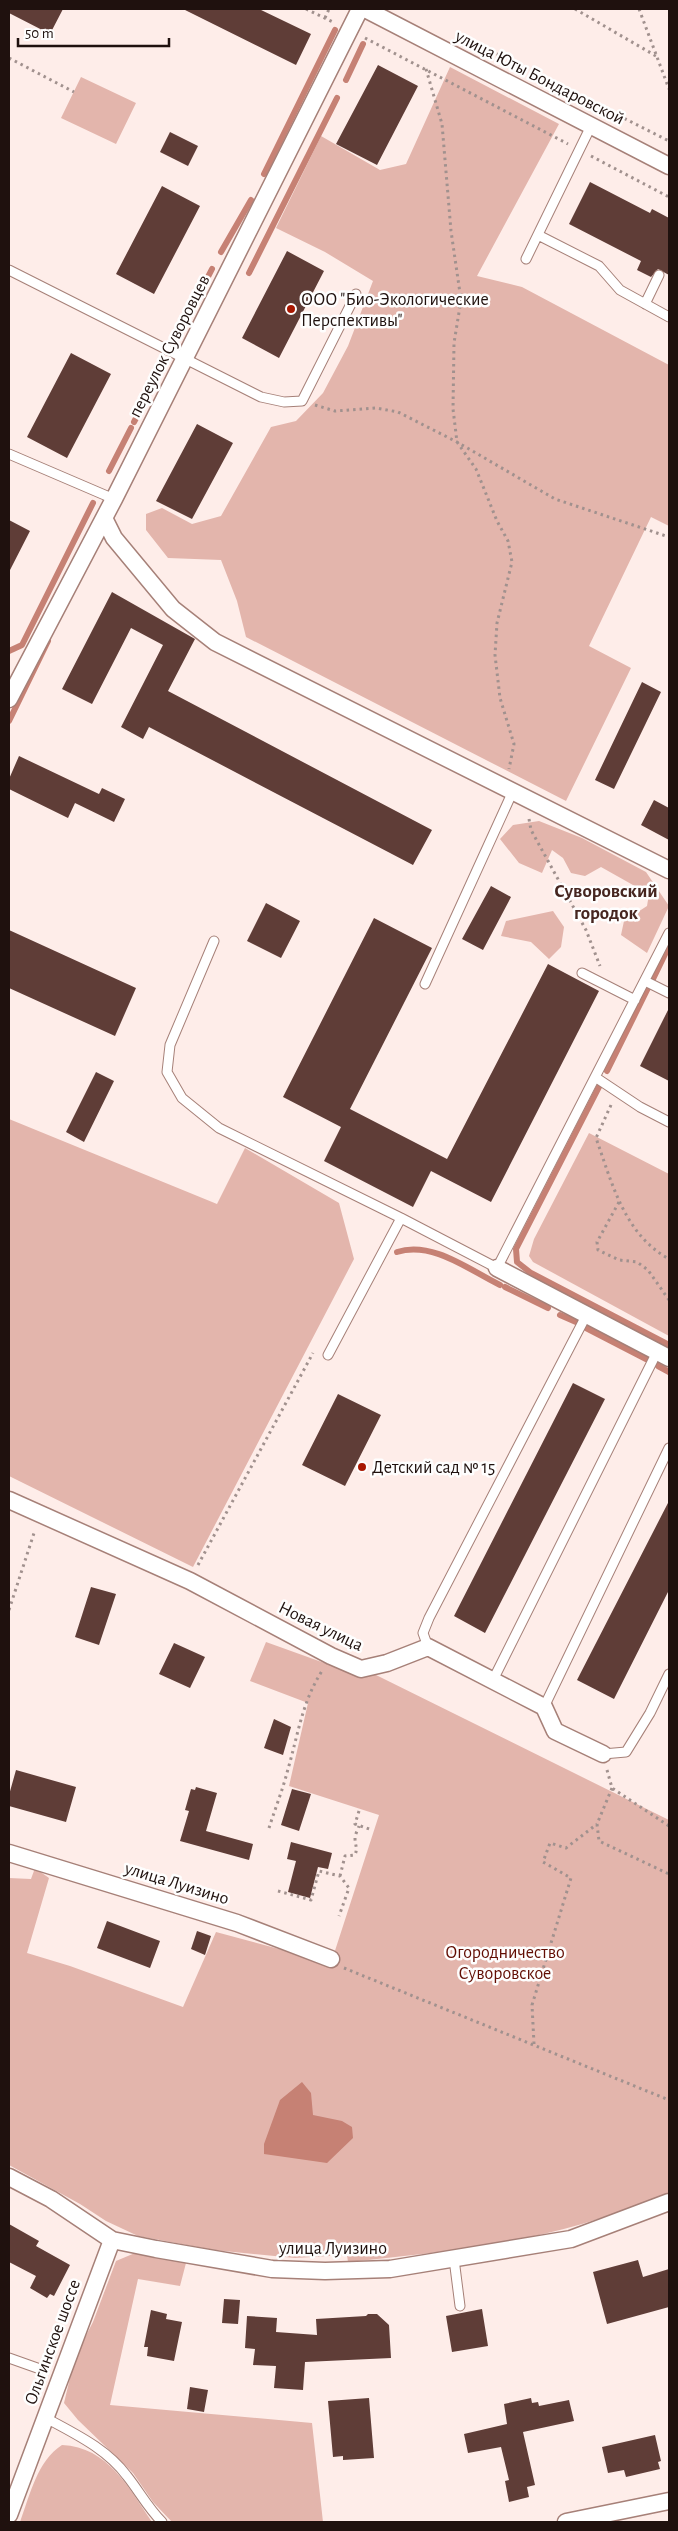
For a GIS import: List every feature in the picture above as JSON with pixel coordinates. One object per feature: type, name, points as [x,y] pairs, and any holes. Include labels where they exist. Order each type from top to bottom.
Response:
[{"type":"street","name":"переулок Суворовцев","points":[[9,699],[186,358],[360,9]]},
{"type":"street","name":"улица Юты Бондаровской","points":[[365,9],[669,166]]},
{"type":"street","points":[[104,518],[114,538],[173,609],[215,642],[669,870]]},
{"type":"street","points":[[497,1268],[663,1355]]},
{"type":"street","name":"Новая улица","points":[[9,1500],[40,1516],[190,1581],[331,1656],[361,1669],[387,1663],[428,1647]]},
{"type":"street","points":[[428,1647],[544,1707],[556,1730],[603,1754]]},
{"type":"street","name":"улица Луизино","points":[[9,1853],[237,1923],[331,1959]]},
{"type":"street","name":"улица Луизино","points":[[9,2177],[51,2200],[112,2240],[156,2250],[272,2268],[336,2271],[390,2268],[571,2239],[669,2202]]},
{"type":"street","name":"Ольгинское шоссе","points":[[9,2515],[112,2240]]},
{"type":"street","points":[[566,2522],[669,2502]]},
{"type":"lane","points":[[526,259],[591,126]]},
{"type":"lane","points":[[538,235],[599,266],[620,290],[669,317]]},
{"type":"lane","points":[[9,270],[261,397],[284,402],[302,401],[356,294]]},
{"type":"lane","points":[[9,278],[18,275]]},
{"type":"lane","points":[[645,304],[659,275]]},
{"type":"lane","points":[[9,454],[114,499]]},
{"type":"lane","points":[[425,984],[514,792]]},
{"type":"lane","points":[[214,941],[170,1045],[167,1072],[182,1098],[220,1128],[497,1268],[636,1000],[669,932]]},
{"type":"lane","points":[[582,973],[636,1000]]},
{"type":"lane","points":[[645,981],[669,993]]},
{"type":"lane","points":[[596,1077],[619,1093],[669,1122]]},
{"type":"lane","points":[[328,1355],[332,1344],[400,1218]]},
{"type":"lane","points":[[428,1647],[423,1633],[429,1618],[586,1314]]},
{"type":"lane","points":[[493,1680],[663,1355]]},
{"type":"lane","points":[[544,1707],[669,1448]]},
{"type":"lane","points":[[603,1754],[626,1752],[650,1713],[669,1674]]},
{"type":"lane","points":[[454,2259],[460,2306]]},
{"type":"lane","points":[[9,2358],[40,2369]]},
{"type":"lane","points":[[46,2418],[81,2436],[101,2450],[126,2475],[147,2507],[162,2522]]},
{"type":"path","points":[[306,9],[426,69],[669,197]]},
{"type":"path","points":[[325,18],[329,9]]},
{"type":"path","points":[[575,9],[656,56]]},
{"type":"path","points":[[639,9],[669,89]]},
{"type":"path","points":[[485,48],[669,141]]},
{"type":"path","points":[[9,58],[74,92]]},
{"type":"path","points":[[426,69],[442,124],[451,231],[461,300],[454,343],[454,410],[458,442],[476,469],[497,521],[508,541],[512,562],[497,623],[495,655],[500,698],[514,744],[514,792],[531,830],[586,930],[600,967]]},
{"type":"path","points":[[302,401],[335,411],[376,408],[398,412],[458,442],[555,499],[669,536]]},
{"type":"path","points":[[619,1093],[596,1138],[619,1202],[640,1234],[655,1251],[669,1259]]},
{"type":"path","points":[[619,1202],[602,1230],[598,1242],[598,1250],[619,1260],[636,1262],[648,1270],[669,1300]]},
{"type":"path","points":[[190,1581],[314,1352],[332,1344]]},
{"type":"path","points":[[9,1610],[40,1516]]},
{"type":"path","points":[[269,1828],[288,1770],[299,1722],[315,1682],[331,1656]]},
{"type":"path","points":[[534,2044],[532,2005],[571,1878],[543,1862],[550,1843],[566,1848],[597,1824],[612,1788],[603,1754]]},
{"type":"path","points":[[612,1788],[669,1826]]},
{"type":"path","points":[[359,1811],[355,1824],[372,1830]]},
{"type":"path","points":[[597,1824],[600,1841],[669,1874]]},
{"type":"path","points":[[340,1876],[345,1856],[354,1855],[358,1846],[355,1838],[359,1826]]},
{"type":"path","points":[[278,1891],[310,1900],[319,1870],[340,1876],[349,1888],[339,1916]]},
{"type":"path","points":[[331,1959],[348,1970],[669,2100]]},
{"type":"green space","points":[[450,67],[559,124],[477,276],[522,287],[669,365],[669,526],[651,517],[589,646],[631,668],[566,801],[246,637],[237,601],[221,560],[168,558],[146,530],[146,514],[162,508],[192,524],[221,516],[271,427],[296,421],[323,393],[348,346],[373,281],[325,252],[276,228],[321,136],[380,170],[406,164]]},
{"type":"green space","points":[[81,77],[136,103],[116,144],[61,118]]},
{"type":"green space","points":[[539,821],[582,838],[646,872],[669,906],[647,953],[621,935],[624,921],[647,906],[649,894],[601,867],[585,876],[571,873],[563,858],[552,850],[542,873],[519,863],[500,839],[513,825]]},
{"type":"green space","points":[[553,911],[564,927],[561,947],[549,959],[531,942],[501,936],[506,921]]},
{"type":"green space","points":[[9,1119],[217,1204],[245,1148],[339,1203],[354,1259],[193,1567],[9,1476]]},
{"type":"green space","points":[[589,1133],[669,1174],[669,1336],[533,1262],[529,1256],[534,1239]]},
{"type":"green space","name":"Огородничество Суворовское","points":[[266,1642],[355,1674],[376,1675],[669,1820],[669,2194],[554,2232],[496,2244],[348,2262],[347,2255],[295,2258],[214,2250],[138,2236],[106,2221],[80,2204],[9,2165],[9,1878],[31,1879],[35,1868],[49,1878],[27,1953],[70,1966],[183,2007],[216,1932],[331,1963],[379,1815],[289,1786],[308,1703],[250,1681]]},
{"type":"green space","points":[[135,2253],[186,2263],[180,2286],[138,2279],[110,2405],[312,2423],[323,2522],[172,2522],[153,2502],[133,2473],[78,2420],[64,2403],[75,2357],[93,2322],[116,2261]]},
{"type":"green space","points":[[62,2445],[78,2447],[105,2461],[126,2483],[152,2522],[20,2522],[40,2469],[53,2452]]},
{"type":"shaded area","points":[[302,2082],[311,2093],[313,2115],[342,2121],[352,2127],[353,2138],[327,2163],[264,2154],[264,2144],[280,2100]]},
{"type":"building","points":[[9,9],[63,9],[50,34],[9,13]]},
{"type":"building","points":[[183,9],[259,9],[311,34],[296,65]]},
{"type":"building","points":[[378,65],[418,86],[377,165],[336,144]]},
{"type":"building","points":[[170,132],[198,146],[188,166],[160,152]]},
{"type":"building","points":[[590,182],[650,213],[652,209],[669,218],[669,275],[658,269],[651,277],[637,270],[641,261],[569,224]]},
{"type":"building","points":[[162,186],[200,206],[154,294],[116,274]]},
{"type":"building","points":[[287,251],[324,271],[279,358],[242,338]]},
{"type":"building","points":[[71,353],[111,374],[67,458],[27,437]]},
{"type":"building","points":[[197,424],[233,443],[192,519],[156,501]]},
{"type":"building","points":[[9,520],[30,531],[9,572]]},
{"type":"building","points":[[112,592],[195,639],[168,691],[432,830],[413,865],[149,727],[143,739],[121,727],[163,645],[131,628],[92,704],[62,689]]},
{"type":"building","points":[[642,682],[661,692],[614,789],[595,780]]},
{"type":"building","points":[[19,756],[99,794],[102,788],[125,799],[114,822],[75,803],[68,818],[9,789],[9,779]]},
{"type":"building","points":[[654,800],[669,808],[669,840],[641,825]]},
{"type":"building","points":[[491,886],[511,897],[483,950],[462,939]]},
{"type":"building","points":[[266,903],[300,921],[281,958],[247,941]]},
{"type":"building","points":[[374,918],[432,948],[350,1109],[447,1159],[548,964],[599,991],[491,1202],[431,1171],[413,1207],[324,1161],[341,1127],[283,1097]]},
{"type":"building","points":[[9,930],[136,988],[115,1036],[9,988]]},
{"type":"building","points":[[669,1008],[669,1081],[640,1066]]},
{"type":"building","points":[[96,1072],[114,1081],[84,1142],[66,1132]]},
{"type":"building","points":[[573,1383],[605,1399],[485,1633],[454,1616]]},
{"type":"building","points":[[338,1394],[381,1415],[345,1486],[302,1465]]},
{"type":"building","points":[[669,1501],[669,1590],[614,1699],[577,1680]]},
{"type":"building","points":[[91,1587],[116,1594],[99,1645],[75,1637]]},
{"type":"building","points":[[174,1643],[205,1657],[190,1688],[159,1674]]},
{"type":"building","points":[[274,1719],[291,1727],[283,1755],[264,1748]]},
{"type":"building","points":[[16,1770],[76,1787],[66,1822],[9,1806],[9,1795]]},
{"type":"building","points":[[196,1787],[217,1793],[206,1831],[253,1844],[249,1860],[180,1841],[189,1811],[185,1810],[191,1789],[195,1790]]},
{"type":"building","points":[[292,1789],[311,1794],[299,1831],[281,1825]]},
{"type":"building","points":[[291,1842],[332,1853],[328,1869],[318,1867],[310,1898],[288,1892],[296,1861],[287,1859]]},
{"type":"building","points":[[107,1921],[160,1941],[150,1968],[97,1948]]},
{"type":"building","points":[[197,1931],[211,1936],[205,1955],[191,1949]]},
{"type":"building","points":[[9,2224],[39,2241],[36,2246],[70,2265],[54,2296],[50,2294],[47,2298],[30,2288],[36,2276],[9,2262]]},
{"type":"building","points":[[638,2260],[643,2277],[669,2269],[669,2307],[607,2324],[593,2272]]},
{"type":"building","points":[[224,2299],[240,2300],[238,2324],[222,2323]]},
{"type":"building","points":[[482,2309],[488,2346],[452,2352],[446,2316]]},
{"type":"building","points":[[151,2310],[167,2314],[166,2319],[182,2322],[174,2361],[147,2356],[148,2347],[144,2347]]},
{"type":"building","points":[[368,2314],[377,2314],[389,2325],[391,2358],[305,2362],[303,2390],[274,2388],[276,2366],[253,2365],[255,2349],[245,2348],[247,2316],[277,2318],[276,2332],[317,2335],[316,2319],[366,2316]]},
{"type":"building","points":[[190,2387],[208,2390],[204,2412],[187,2409]]},
{"type":"building","points":[[369,2398],[374,2458],[343,2460],[343,2456],[333,2457],[328,2401]]},
{"type":"building","points":[[531,2398],[532,2403],[538,2402],[539,2406],[569,2400],[574,2421],[523,2432],[535,2485],[527,2487],[529,2497],[509,2502],[505,2481],[509,2480],[501,2447],[468,2453],[464,2434],[507,2424],[504,2404]]},
{"type":"building","points":[[655,2435],[661,2461],[658,2462],[660,2469],[626,2477],[624,2470],[608,2473],[602,2447]]},
{"type":"waterway","points":[[264,174],[335,30]]},
{"type":"waterway","points":[[346,80],[363,44]]},
{"type":"waterway","points":[[249,273],[337,98]]},
{"type":"waterway","points":[[221,252],[251,200]]},
{"type":"waterway","points":[[175,341],[212,269]]},
{"type":"waterway","points":[[134,422],[164,364]]},
{"type":"waterway","points":[[109,471],[131,428]]},
{"type":"waterway","points":[[9,651],[22,645],[93,503]]},
{"type":"waterway","points":[[9,721],[48,641]]},
{"type":"waterway","points":[[653,979],[669,946]]},
{"type":"waterway","points":[[607,1071],[648,988]]},
{"type":"waterway","points":[[599,1087],[516,1249],[517,1262],[531,1273],[669,1345]]},
{"type":"waterway","points":[[397,1252],[424,1250],[437,1254],[463,1265],[500,1285]]},
{"type":"waterway","points":[[505,1287],[548,1308]]},
{"type":"waterway","points":[[560,1315],[576,1322]]},
{"type":"waterway","points":[[586,1328],[646,1359]]},
{"type":"waterway","points":[[658,1366],[669,1372]]},
{"type":"place","name":"ООО \"Био-Экологические Перспективы\"","points":[[291,309]]},
{"type":"place","name":"Детский сад № 15","points":[[362,1467]]},
{"type":"district","name":"Суворовский городок","points":[[606,901]]}]
